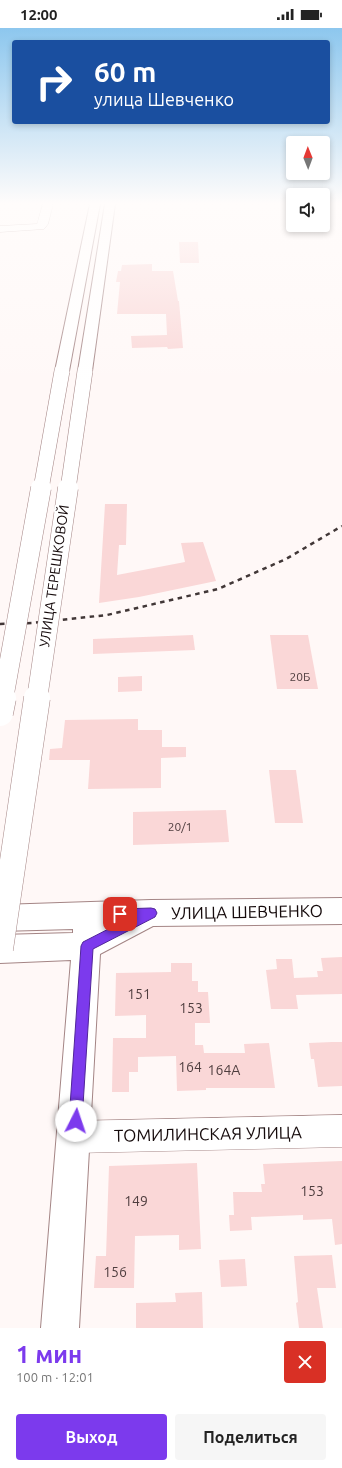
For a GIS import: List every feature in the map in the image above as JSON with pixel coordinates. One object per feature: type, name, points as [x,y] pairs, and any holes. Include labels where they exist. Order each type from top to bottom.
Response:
[{"type":"main road","name":"УЛИЦА ТЕРЕШКОВОЙ","points":[[0,713],[82,265]]},
{"type":"main road","name":"УЛИЦА ТЕРЕШКОВОЙ","points":[[0,949],[100,265]]},
{"type":"main road","name":"УЛИЦА ШЕВЧЕНКО","points":[[0,949],[88,931],[151,913],[342,911]]},
{"type":"main road","name":"УЛИЦА ШЕВЧЕНКО","points":[[0,918],[88,931]]},
{"type":"main road","points":[[60,1328],[88,931]]},
{"type":"street","name":"ТОМИЛИНСКАЯ УЛИЦА","points":[[74,1137],[342,1131]]},
{"type":"building","points":[[122,265],[152,265],[152,271],[173,271],[179,301],[183,348],[132,348],[131,336],[167,335],[166,314],[117,314],[120,282],[116,282],[118,271],[121,271]]},
{"type":"building","points":[[105,504],[127,504],[126,545],[119,545],[117,575],[185,562],[181,543],[203,542],[216,581],[139,597],[99,603]]},
{"type":"building","points":[[193,635],[195,650],[93,654],[93,639]]},
{"type":"building","points":[[270,635],[308,635],[318,689],[277,689]]},
{"type":"building","points":[[142,676],[142,691],[118,692],[118,677]]},
{"type":"building","points":[[138,719],[138,730],[162,730],[162,747],[186,747],[186,757],[161,758],[161,788],[88,789],[90,760],[49,760],[50,749],[62,748],[65,720]]},
{"type":"building","points":[[269,770],[296,770],[303,823],[275,823]]},
{"type":"building","points":[[226,810],[229,842],[133,845],[133,812]]},
{"type":"building","points":[[342,957],[342,994],[296,995],[298,1009],[271,1009],[266,970],[277,969],[276,959],[292,959],[294,978],[318,977],[317,971],[323,971],[321,958]]},
{"type":"building","points":[[171,963],[192,963],[192,981],[198,981],[198,992],[208,992],[210,1023],[195,1023],[195,1045],[203,1045],[204,1053],[245,1053],[244,1044],[269,1043],[275,1088],[206,1088],[206,1090],[177,1091],[176,1056],[138,1057],[138,1072],[129,1072],[129,1092],[112,1092],[113,1038],[146,1038],[146,1015],[115,1016],[116,973],[171,972]]},
{"type":"building","points":[[342,1042],[342,1086],[318,1087],[314,1059],[311,1059],[309,1043]]},
{"type":"building","points":[[342,1161],[342,1244],[335,1245],[332,1219],[303,1220],[303,1215],[251,1217],[252,1230],[230,1231],[229,1215],[234,1215],[233,1192],[262,1192],[261,1184],[265,1184],[263,1164]]},
{"type":"building","points":[[197,1163],[201,1249],[179,1250],[179,1235],[135,1236],[134,1288],[94,1288],[96,1256],[106,1256],[109,1166]]},
{"type":"building","points":[[332,1255],[336,1288],[317,1288],[323,1328],[299,1328],[296,1303],[298,1302],[294,1256]]},
{"type":"building","points":[[245,1259],[247,1286],[221,1287],[219,1260]]},
{"type":"building","points":[[202,1292],[203,1328],[136,1328],[136,1303],[176,1302],[175,1293]]},
{"type":"railway","points":[[0,624],[32,623],[107,615],[218,589],[286,559],[342,526]]},
{"type":"route","points":[[76,1121],[87,946],[151,913],[120,914]]}]
